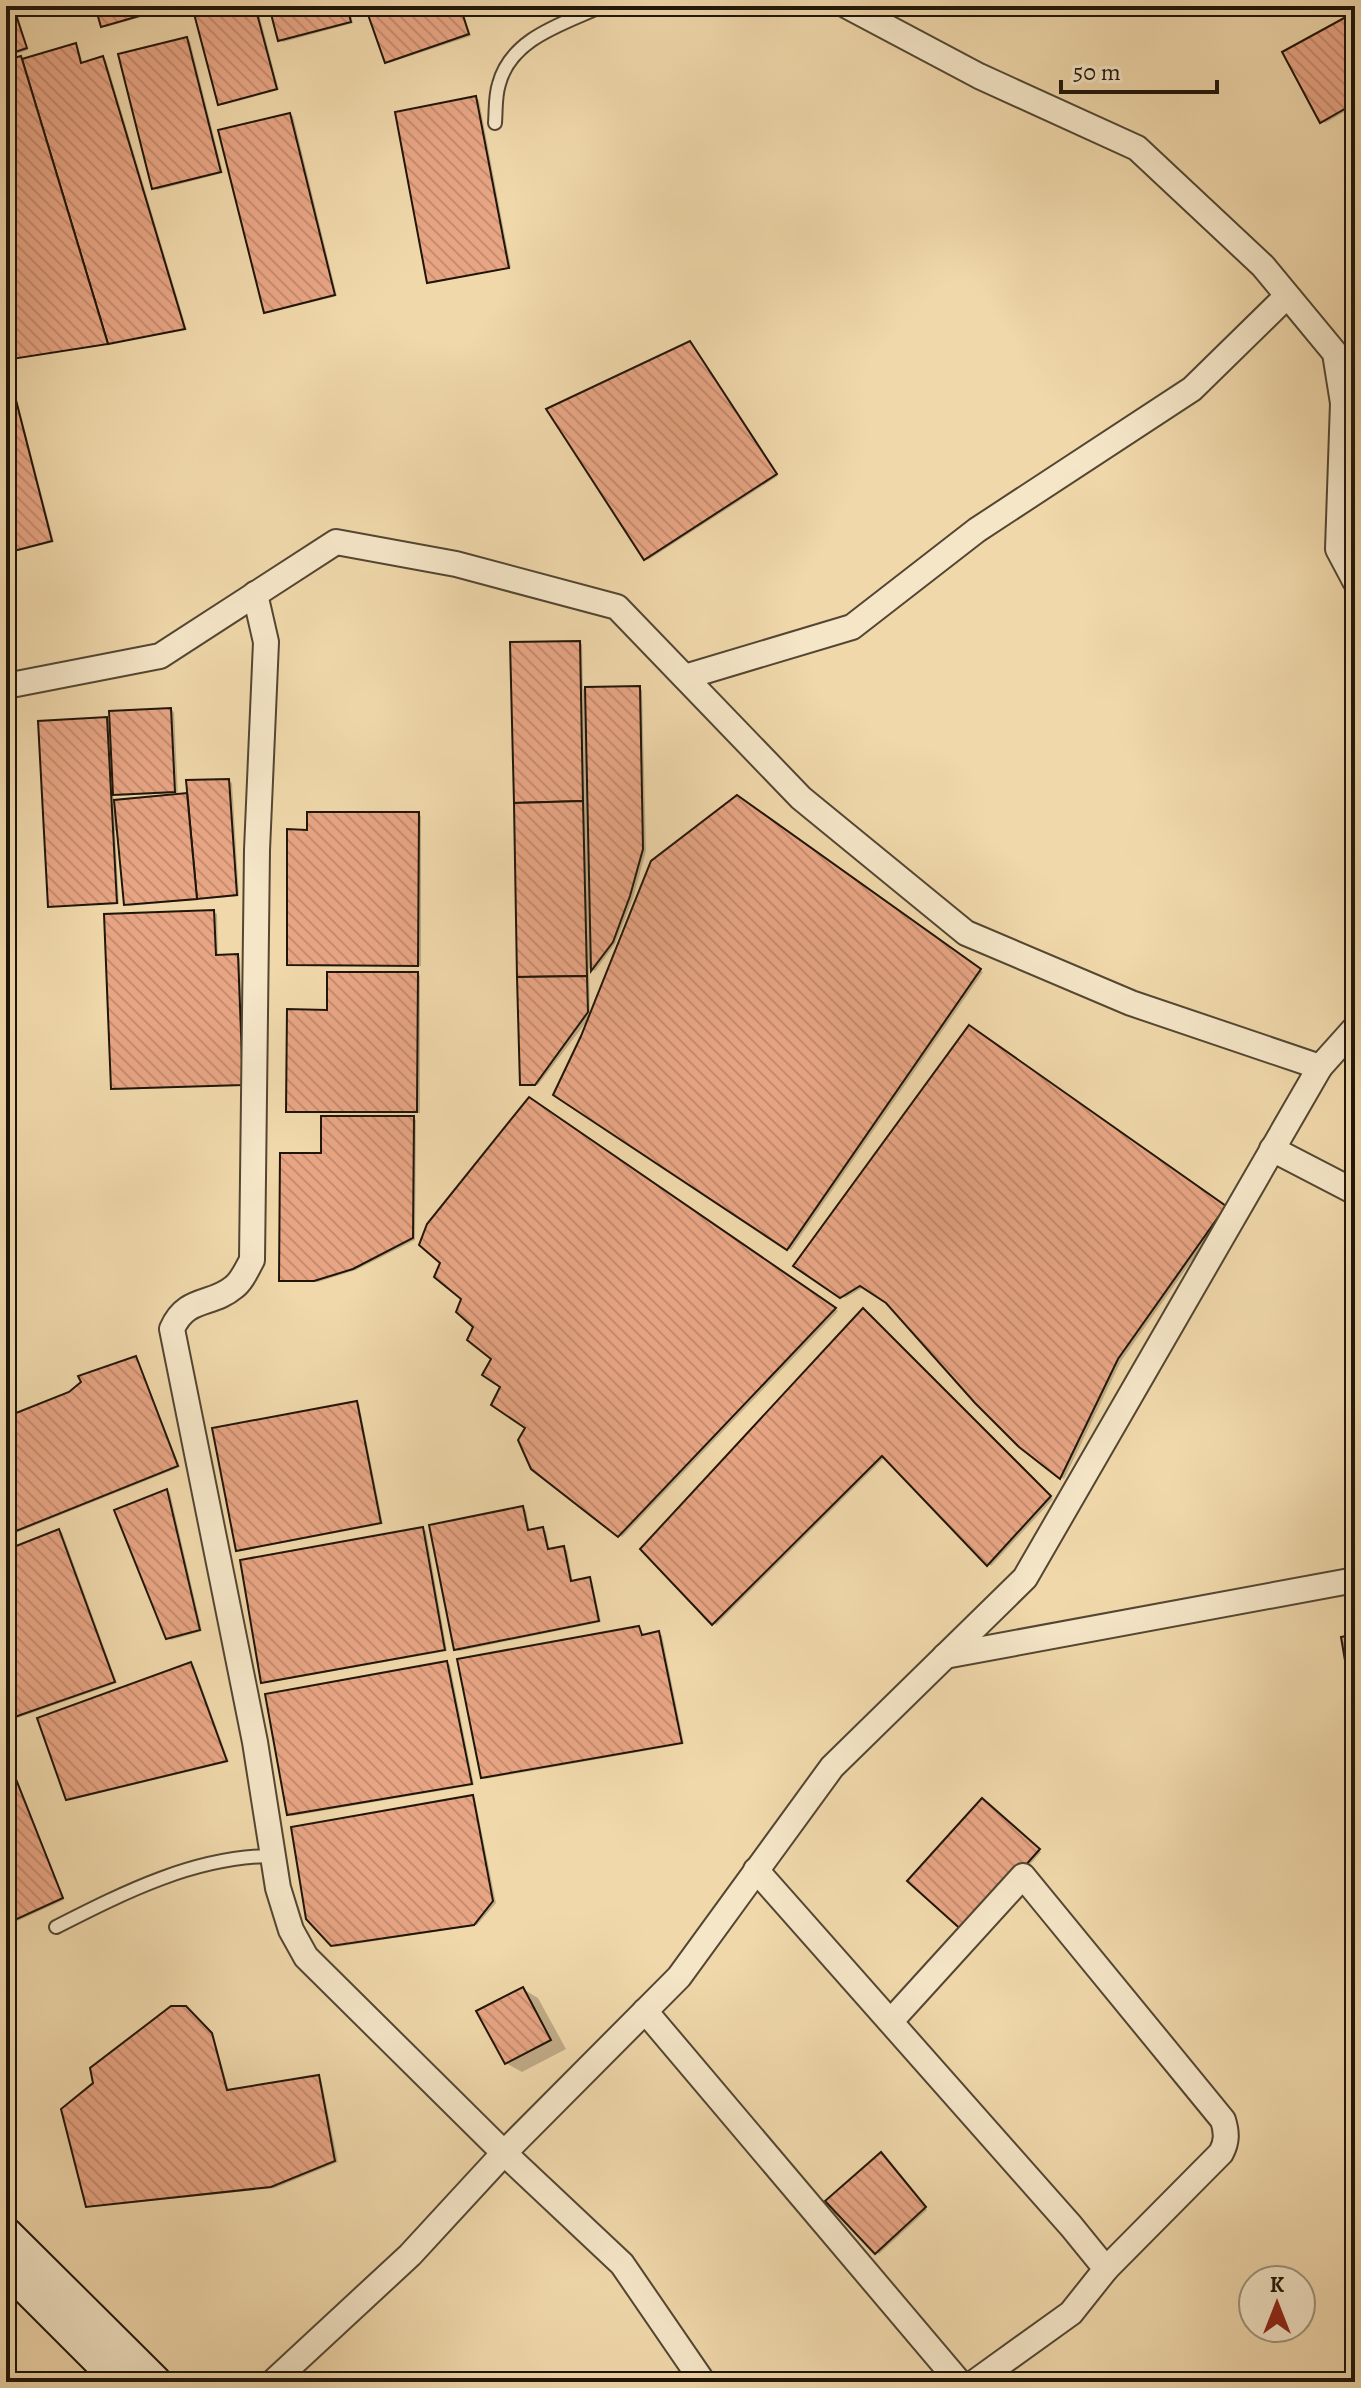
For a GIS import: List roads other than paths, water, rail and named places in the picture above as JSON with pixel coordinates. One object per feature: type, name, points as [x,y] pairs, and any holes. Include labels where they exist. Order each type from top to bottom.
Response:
[{"type":"street","points":[[847,6],[979,76],[1137,148],[1263,266],[1335,353],[1343,403],[1338,549],[1355,581]]},
{"type":"street","points":[[685,677],[852,627],[977,530],[1192,389],[1287,296]]},
{"type":"street","points":[[6,686],[160,656],[336,542],[456,564],[617,607],[801,798],[966,933],[1131,1003],[1320,1067]]},
{"type":"street","points":[[255,594],[266,642],[257,850],[252,1260],[233,1288],[192,1305],[178,1315],[172,1329],[255,1742],[278,1888],[291,1930],[306,1957],[504,2153],[622,2264],[703,2382]]},
{"type":"street","points":[[273,2382],[410,2255],[504,2153],[679,1977],[832,1767],[1025,1578],[1320,1067],[1355,1028]]},
{"type":"street","points":[[1272,1149],[1355,1192]]},
{"type":"street","points":[[945,1656],[1355,1580]]},
{"type":"street","points":[[756,1870],[1106,2269]]},
{"type":"street","points":[[891,2021],[1023,1876],[1223,2120],[1226,2128],[1221,2153],[1106,2269],[1071,2313],[975,2382]]},
{"type":"street","points":[[645,2011],[959,2382]]},
{"type":"street","points":[[6,2234],[155,2382]]},
{"type":"street","points":[[6,2267],[119,2381]]},
{"type":"lane","points":[[495,123],[497,88],[517,51],[538,36],[602,6]]},
{"type":"lane","points":[[56,1927],[110,1899],[170,1875],[224,1860],[273,1856]]}]
